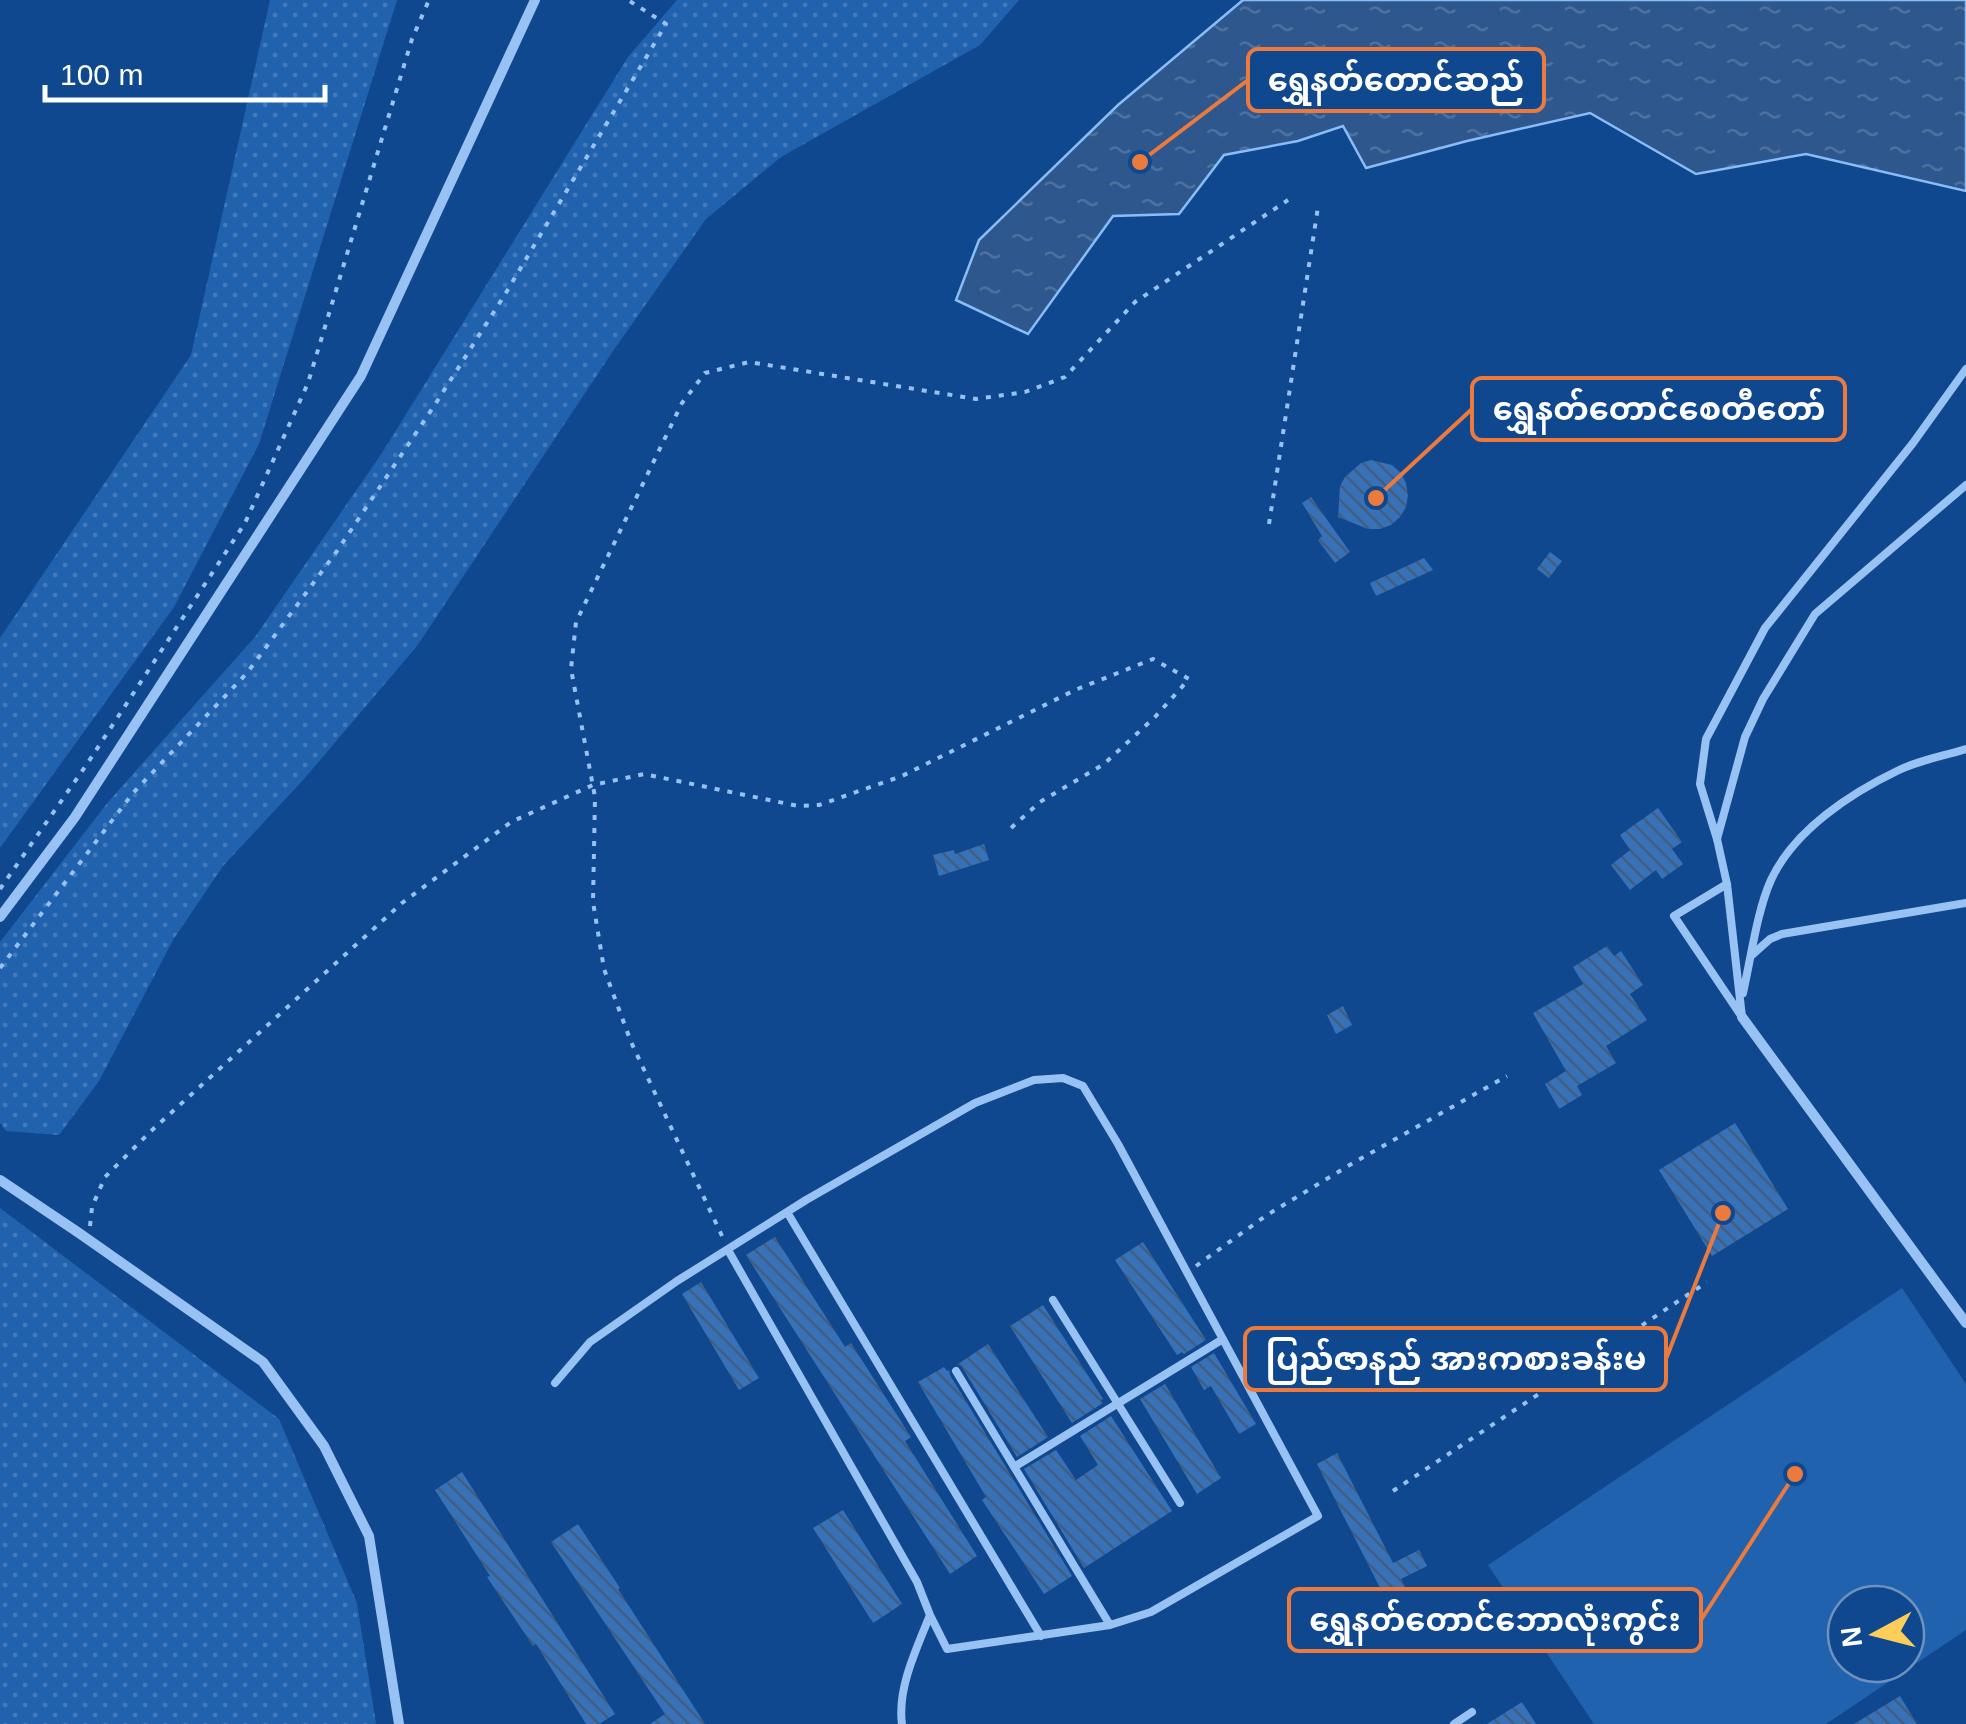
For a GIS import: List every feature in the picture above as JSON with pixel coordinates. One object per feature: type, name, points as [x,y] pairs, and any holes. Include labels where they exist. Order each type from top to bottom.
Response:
[{"type":"street","points":[[0,917],[74,817],[361,376],[535,0]]},
{"type":"street","points":[[1742,1017],[1966,1323]]},
{"type":"street","points":[[0,1180],[262,1362],[324,1446],[369,1536],[399,1724]]},
{"type":"lane","points":[[1742,1017],[1727,884],[1700,784],[1706,739],[1765,628],[1913,443],[1966,369]]},
{"type":"lane","points":[[1717,839],[1745,736],[1815,614],[1966,484]]},
{"type":"lane","points":[[1740,1002],[1764,898],[1772,878],[1797,841],[1857,794],[1901,769],[1966,749]]},
{"type":"lane","points":[[1727,884],[1674,916],[1742,1017]]},
{"type":"lane","points":[[1752,955],[1782,934],[1966,903]]},
{"type":"lane","points":[[555,1383],[590,1342],[661,1291],[788,1212],[974,1104],[1034,1080],[1063,1078],[1083,1086],[1118,1144],[1318,1516],[1151,1612],[1110,1625],[947,1649],[917,1582],[728,1250]]},
{"type":"lane","points":[[788,1212],[1042,1636]]},
{"type":"lane","points":[[1053,1300],[1180,1502]]},
{"type":"lane","points":[[1014,1466],[1223,1340]]},
{"type":"lane","points":[[956,1371],[1110,1625]]},
{"type":"lane","points":[[902,1724],[907,1678],[930,1614]]},
{"type":"lane","points":[[1454,1724],[1472,1712]]},
{"type":"path","points":[[0,890],[245,524],[308,384],[412,39],[428,0]]},
{"type":"path","points":[[0,968],[132,792],[247,672],[337,551],[436,403],[666,24],[628,0]]},
{"type":"path","points":[[728,1250],[631,1042],[604,969],[592,902],[595,797],[571,669],[576,622],[682,403],[706,373],[749,362],[976,399],[1024,392],[1064,377],[1136,302],[1288,200]]},
{"type":"path","points":[[1269,524],[1318,207]]},
{"type":"path","points":[[88,1240],[92,1207],[105,1177],[150,1132],[402,902],[511,822],[593,785],[644,774],[798,806],[819,805],[902,776],[1075,690],[1153,660],[1188,679],[1156,717],[1104,764],[1040,802],[1011,828]]},
{"type":"path","points":[[1187,1272],[1266,1215],[1507,1076]]},
{"type":"path","points":[[1394,1491],[1708,1282]]},
{"type":"shaded area","points":[[270,0],[397,0],[259,444],[174,607],[0,848],[0,638],[191,355]]},
{"type":"shaded area","points":[[677,0],[1019,0],[980,45],[781,157],[706,219],[613,351],[417,646],[304,779],[223,866],[173,940],[99,1081],[59,1135],[6,1131],[0,1123],[0,942],[109,801],[255,637],[382,453],[628,57]]},
{"type":"shaded area","points":[[0,1208],[279,1419],[357,1603],[376,1724],[0,1724]]},
{"type":"shaded area","points":[[1902,1288],[1966,1384],[1966,1630],[1926,1657],[1926,1584],[1826,1584],[1826,1684],[1886,1684],[1826,1724],[1594,1724],[1488,1565]]},
{"type":"water","points":[[1243,0],[1966,0],[1966,191],[1806,154],[1696,174],[1590,113],[1366,168],[1343,126],[1298,141],[1224,155],[1179,214],[1113,216],[1028,334],[956,300],[979,240],[1118,105]]},
{"type":"building","points":[[1371,460],[1392,465],[1401,473],[1408,495],[1400,517],[1380,529],[1368,529],[1338,517],[1340,486],[1345,477]]},
{"type":"building","points":[[1311,497],[1350,552],[1335,563],[1318,540],[1322,536],[1302,503]]},
{"type":"building","points":[[1550,552],[1562,561],[1549,578],[1537,569]]},
{"type":"building","points":[[1424,558],[1433,570],[1376,596],[1370,583]]},
{"type":"building","points":[[1658,808],[1682,842],[1672,849],[1683,864],[1662,879],[1656,870],[1630,890],[1611,865],[1630,850],[1620,835]]},
{"type":"building","points":[[984,844],[989,860],[939,876],[933,855],[954,850],[955,854]]},
{"type":"building","points":[[1607,946],[1614,956],[1621,951],[1643,985],[1630,994],[1647,1020],[1606,1046],[1616,1063],[1577,1086],[1582,1095],[1559,1109],[1545,1084],[1566,1071],[1533,1013],[1583,984],[1573,967]]},
{"type":"building","points":[[1343,1006],[1352,1025],[1336,1034],[1327,1015]]},
{"type":"building","points":[[1735,1123],[1788,1209],[1712,1256],[1659,1170]]},
{"type":"building","points":[[775,1237],[845,1347],[851,1343],[911,1437],[905,1441],[977,1556],[950,1574],[746,1255]]},
{"type":"building","points":[[1143,1242],[1206,1340],[1184,1354],[1177,1355],[1115,1260]]},
{"type":"building","points":[[701,1282],[759,1378],[739,1390],[682,1294]]},
{"type":"building","points":[[1043,1305],[1103,1399],[1103,1403],[1072,1423],[1010,1326]]},
{"type":"building","points":[[988,1344],[1048,1437],[1017,1457],[958,1364]]},
{"type":"building","points":[[1214,1353],[1256,1424],[1239,1434],[1211,1386],[1204,1390],[1191,1367]]},
{"type":"building","points":[[944,1367],[1072,1576],[1044,1594],[982,1500],[986,1497],[918,1382]]},
{"type":"building","points":[[1165,1384],[1221,1478],[1197,1494],[1140,1399]]},
{"type":"building","points":[[1111,1416],[1172,1511],[1084,1568],[1024,1469],[1056,1450],[1076,1480],[1098,1465],[1080,1436]]},
{"type":"building","points":[[1337,1453],[1393,1563],[1419,1550],[1427,1566],[1401,1579],[1423,1623],[1403,1633],[1317,1464]]},
{"type":"building","points":[[462,1472],[615,1714],[599,1724],[586,1724],[536,1644],[533,1646],[487,1577],[490,1576],[435,1490]]},
{"type":"building","points":[[843,1510],[902,1604],[873,1623],[813,1528]]},
{"type":"building","points":[[578,1524],[705,1724],[650,1724],[665,1714],[551,1542]]},
{"type":"building","points":[[1900,1696],[1917,1724],[1854,1724]]},
{"type":"building","points":[[1522,1702],[1536,1724],[1487,1724]]},
{"type":"place","name":"ရွှေနတ်တောင်ဆည်","points":[[1140,162]]},
{"type":"place","name":"ရွှေနတ်တောင်စေတီတော်","points":[[1376,498]]},
{"type":"place","name":"ပြည်ဇာနည် အားကစားခန်းမ","points":[[1723,1213]]},
{"type":"place","name":"ရွှေနတ်တောင်ဘောလုံးကွင်း","points":[[1795,1474]]}]
